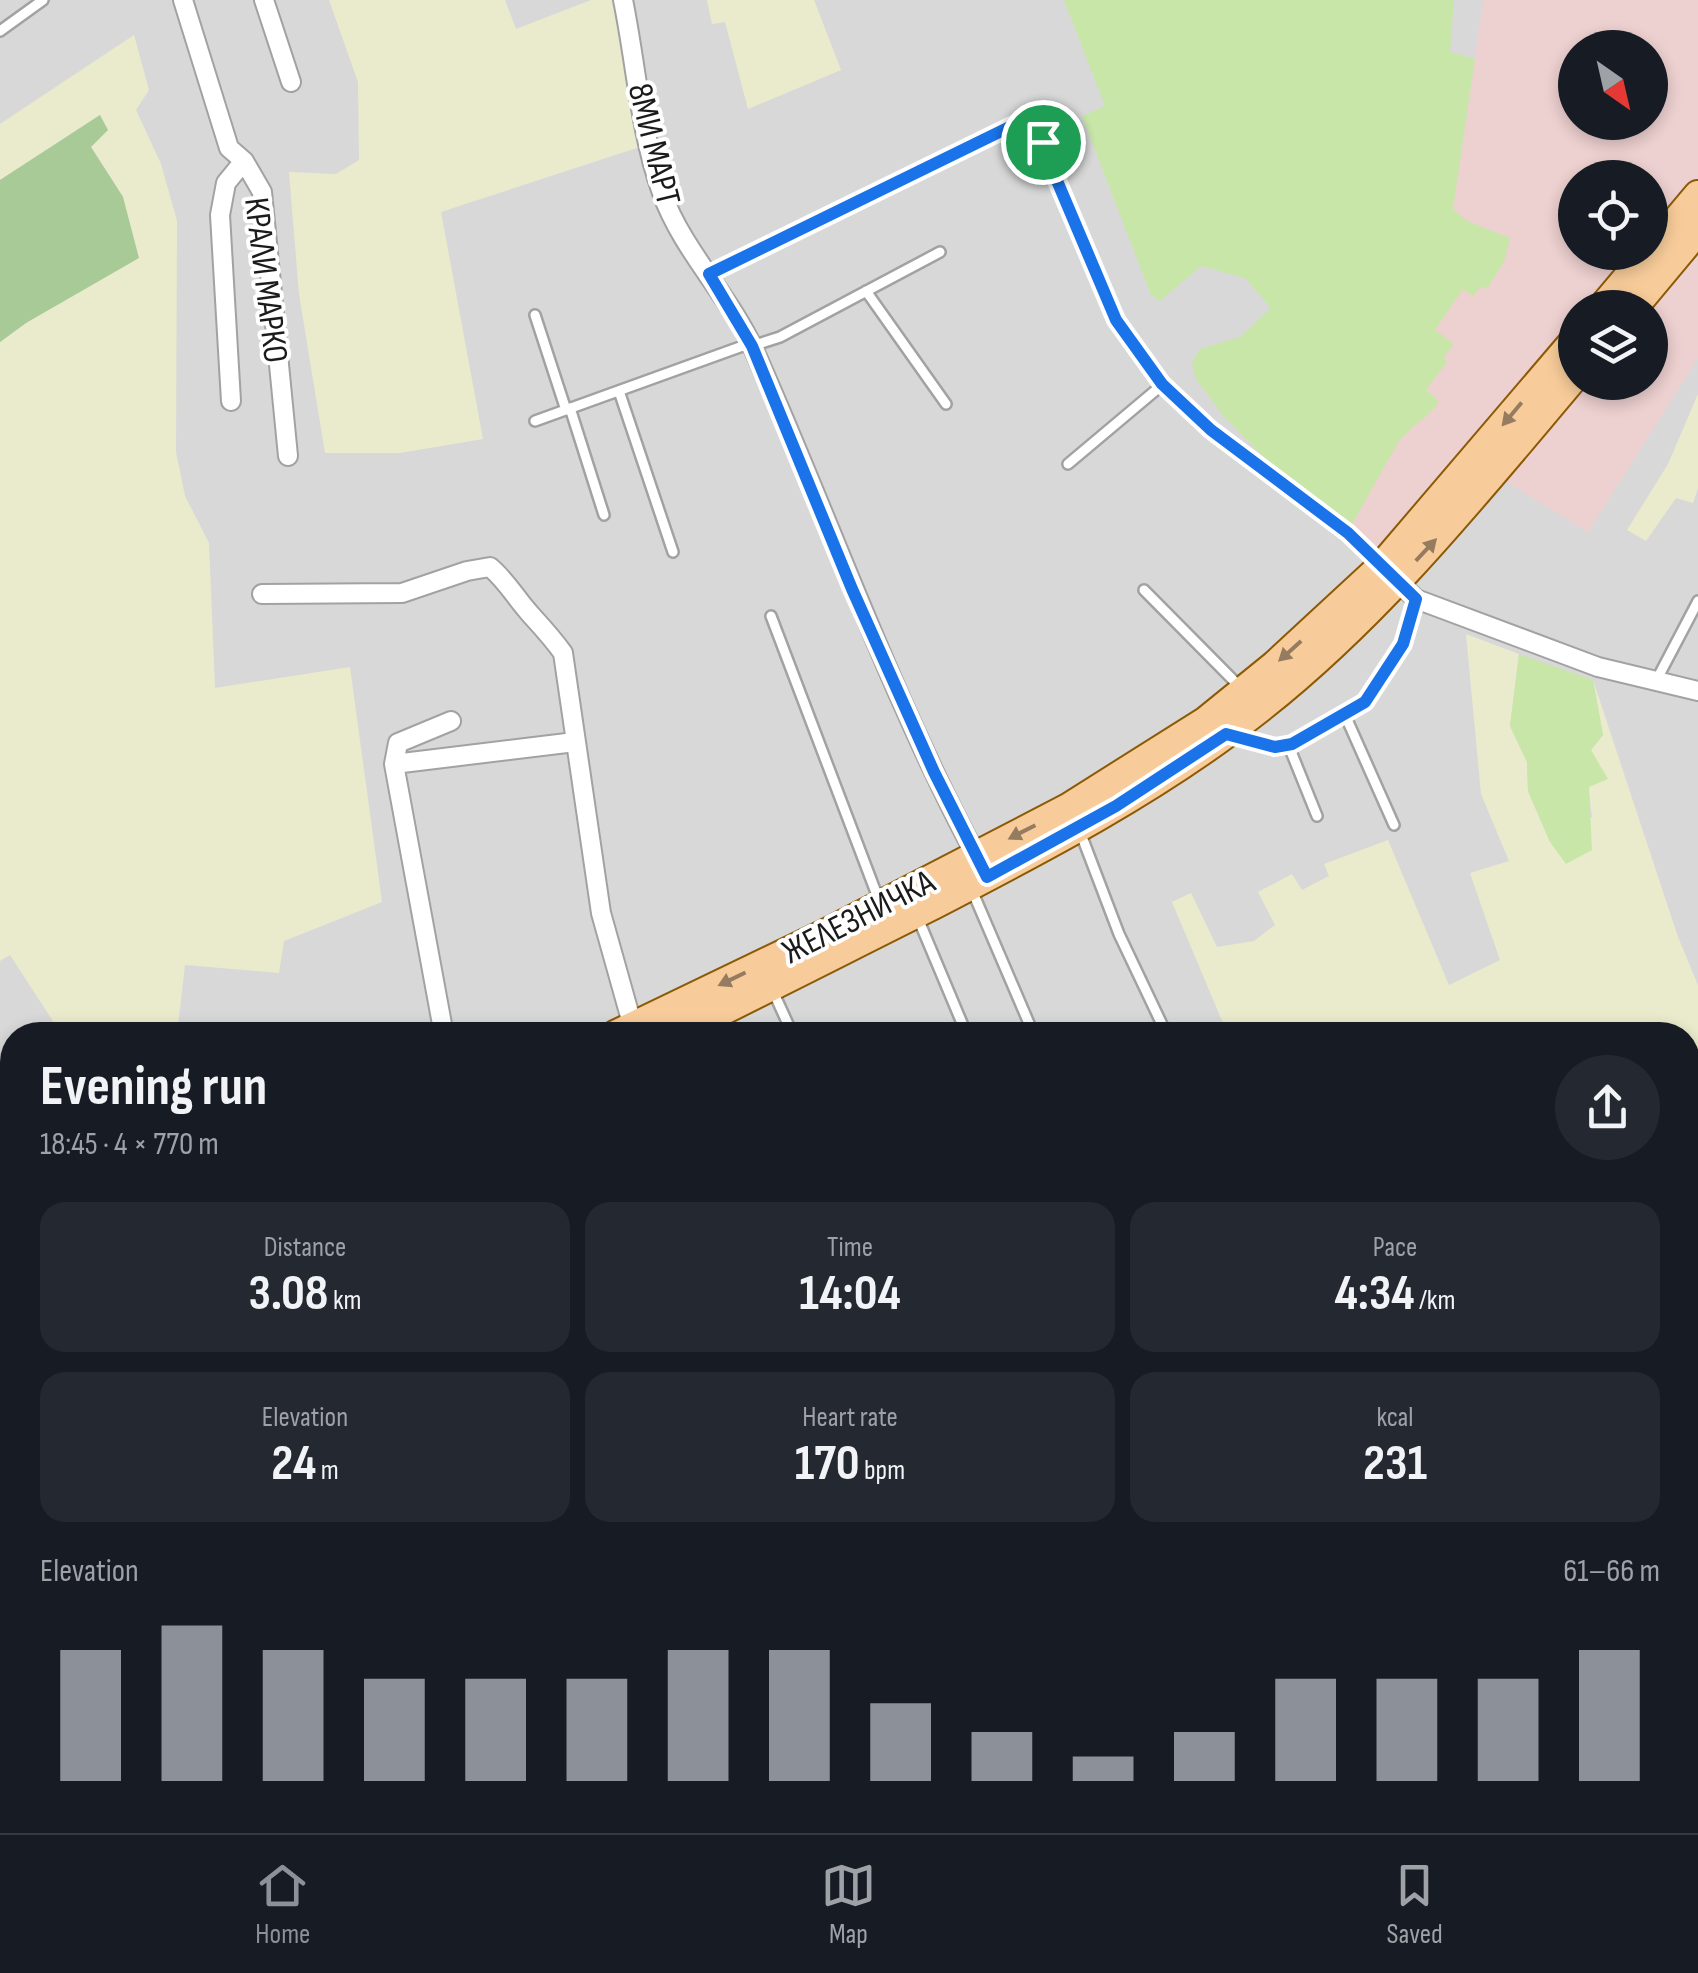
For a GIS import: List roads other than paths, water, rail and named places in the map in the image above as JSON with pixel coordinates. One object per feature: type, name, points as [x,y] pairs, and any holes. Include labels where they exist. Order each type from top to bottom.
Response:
[{"type":"main road","points":[[1668,231],[1698,195]]},
{"type":"main road","points":[[1648,290],[1698,230]]},
{"type":"main road","points":[[1617,290],[1635,270]]},
{"type":"main road","name":"ЖЕЛЕЗНИЧКА","points":[[699,1022],[916,913],[1068,808],[1206,720],[1398,582],[1558,363]]},
{"type":"main road","name":"ЖЕЛЕЗНИЧКА","points":[[642,1022],[881,905],[978,873],[1078,827],[1226,734],[1398,582],[1558,396]]},
{"type":"street","name":"КРАЛИ МАРКО","points":[[183,0],[229,148],[244,161],[262,192],[288,456]]},
{"type":"street","points":[[264,0],[291,82]]},
{"type":"street","name":"8МИ МАРТ","points":[[622,0],[650,153],[662,195],[679,229],[752,344],[852,589],[978,873]]},
{"type":"street","points":[[231,401],[220,215],[226,183],[244,161]]},
{"type":"street","points":[[262,594],[402,593],[466,571],[490,568],[508,581],[563,653],[601,913],[622,1022]]},
{"type":"street","points":[[1398,582],[1598,667],[1698,691]]},
{"type":"street","points":[[442,1022],[394,764],[398,743],[451,721]]},
{"type":"street","points":[[394,764],[575,742]]},
{"type":"lane","points":[[0,30],[43,0]]},
{"type":"lane","points":[[709,274],[1030,117],[1116,320],[1162,384],[1211,430],[1348,533],[1398,582],[1403,644],[1365,702],[1288,744],[1275,747],[1226,734]]},
{"type":"lane","points":[[535,421],[780,337],[940,252]]},
{"type":"lane","points":[[866,291],[946,404]]},
{"type":"lane","points":[[535,315],[604,515]]},
{"type":"lane","points":[[1068,464],[1162,384]]},
{"type":"lane","points":[[619,391],[673,552]]},
{"type":"lane","points":[[1144,590],[1244,690]]},
{"type":"lane","points":[[1656,681],[1698,602]]},
{"type":"lane","points":[[771,616],[881,905]]},
{"type":"lane","points":[[1345,715],[1394,825]]},
{"type":"lane","points":[[1288,744],[1317,816]]},
{"type":"lane","points":[[1078,827],[1119,934],[1161,1022]]},
{"type":"lane","points":[[978,873],[1030,1022]]},
{"type":"lane","points":[[916,913],[962,1022]]},
{"type":"lane","points":[[771,986],[787,1022]]}]
